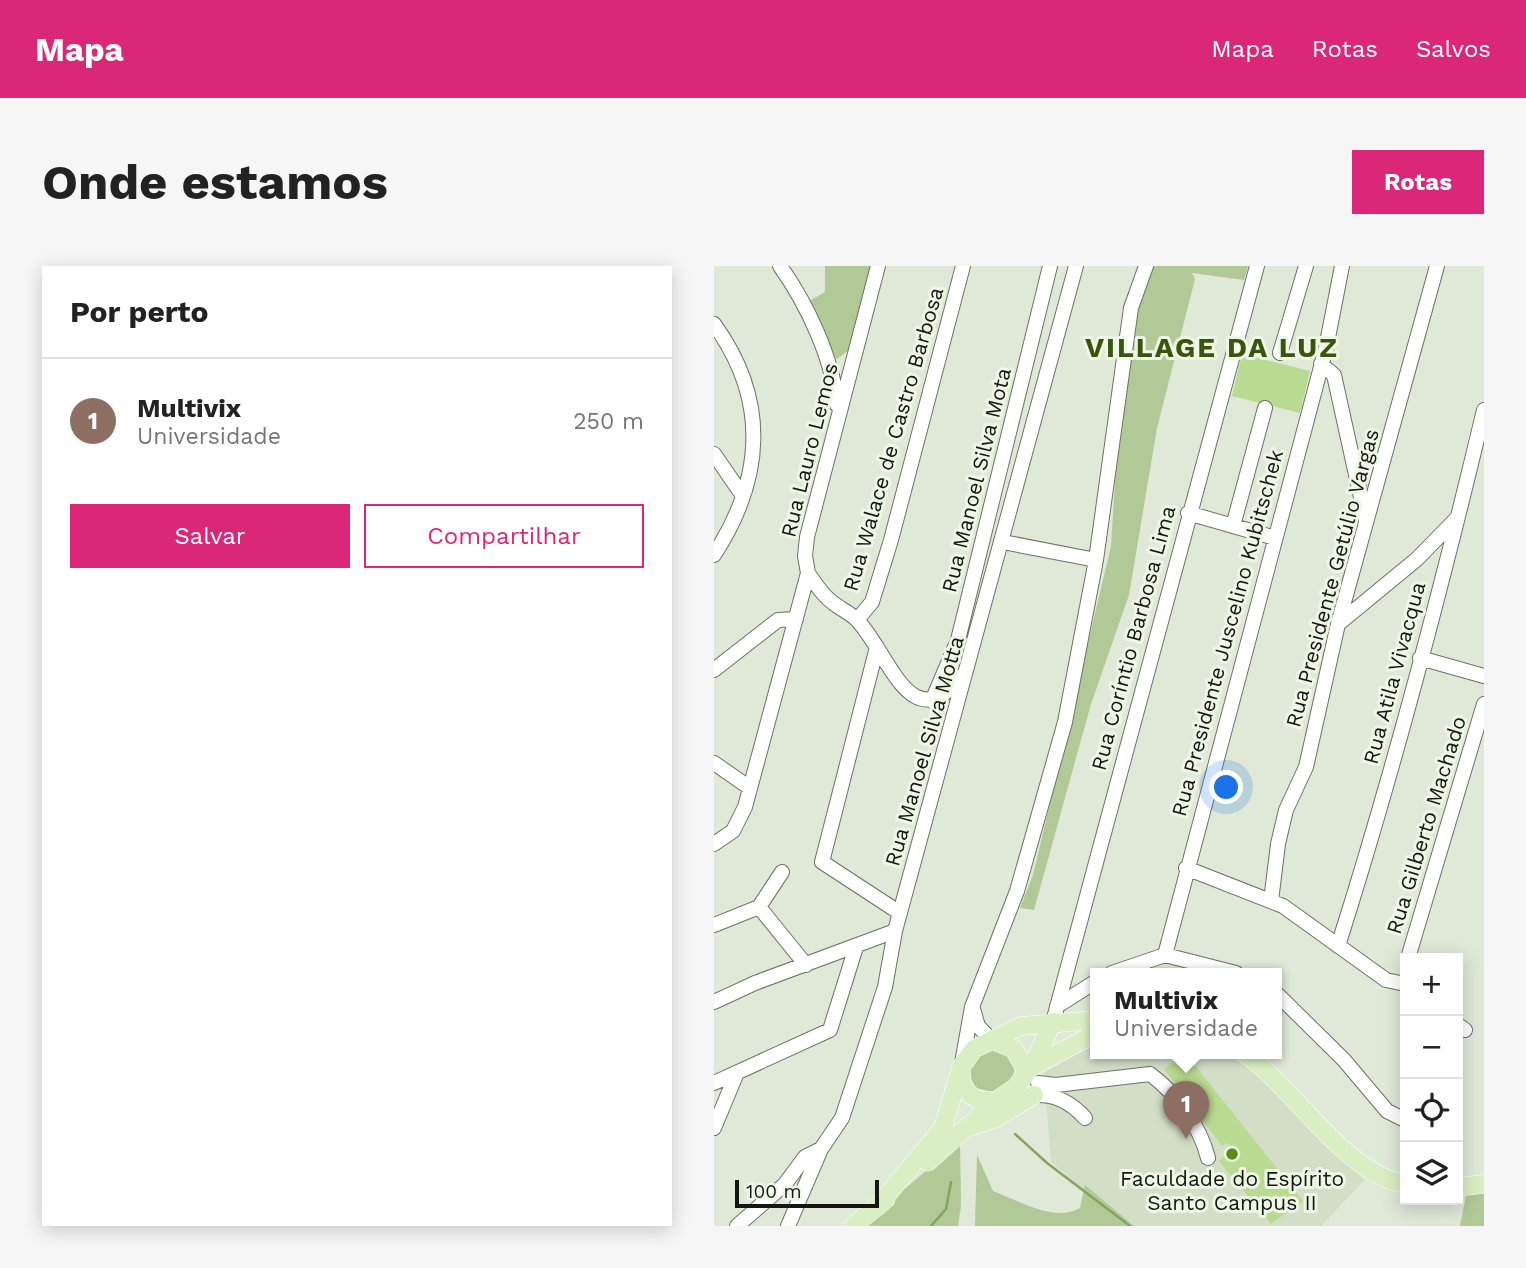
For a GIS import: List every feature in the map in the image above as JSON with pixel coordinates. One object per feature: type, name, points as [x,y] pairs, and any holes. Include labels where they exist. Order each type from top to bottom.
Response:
[{"type":"main road","points":[[877,1207],[943,1128],[961,1067],[974,1049],[1021,1026],[1055,1014],[1090,1019]]},
{"type":"main road","points":[[966,1128],[996,1118],[1032,1079],[1055,1014]]},
{"type":"main road","points":[[853,1226],[997,1100],[1090,1038]]},
{"type":"main road","points":[[991,1040],[1014,1049],[1032,1079]]},
{"type":"main road","points":[[1250,1059],[1320,1124],[1350,1157],[1389,1181],[1400,1183]]},
{"type":"main road","points":[[961,1067],[964,1087],[972,1097],[981,1102],[997,1100]]},
{"type":"main road","points":[[1463,1186],[1484,1184]]},
{"type":"street","points":[[780,266],[799,291],[835,384],[838,416]]},
{"type":"street","name":"Rua Lauro Lemos","points":[[714,844],[733,831],[745,807],[808,573],[805,556],[807,537],[878,266]]},
{"type":"street","name":"Rua Walace de Castro Barbosa","points":[[857,620],[872,603],[884,565],[963,266]]},
{"type":"street","name":"Rua Manoel Silva Mota","points":[[932,701],[958,640],[1050,266]]},
{"type":"street","name":"Rua Manoel Silva Motta","points":[[821,1149],[842,1118],[885,987],[895,931],[970,667],[1076,266]]},
{"type":"street","points":[[961,1067],[972,1007],[1017,891],[1065,722],[1096,560],[1131,308],[1146,266]]},
{"type":"street","name":"Rua Coríntio Barbosa Lima","points":[[1055,1014],[1256,266]]},
{"type":"street","points":[[1280,353],[1306,266]]},
{"type":"street","name":"Rua Presidente Juscelino Kubitschek","points":[[1165,955],[1321,364],[1341,266]]},
{"type":"street","name":"Rua Presidente Getúlio Vargas","points":[[1271,901],[1278,844],[1286,810],[1306,766],[1338,624],[1437,266]]},
{"type":"street","points":[[714,324],[730,346],[752,409],[754,462],[728,534],[714,555]]},
{"type":"street","points":[[822,352],[837,362],[846,362],[855,354]]},
{"type":"street","points":[[1321,364],[1334,374],[1367,524]]},
{"type":"street","points":[[1233,526],[1265,408]]},
{"type":"street","name":"Rua Atila Vivacqua","points":[[1338,946],[1459,516],[1484,410]]},
{"type":"street","points":[[714,454],[743,496]]},
{"type":"street","points":[[1188,513],[1275,538]]},
{"type":"street","points":[[1338,624],[1417,559],[1459,516]]},
{"type":"street","points":[[1003,542],[1096,560]]},
{"type":"street","points":[[808,573],[829,600],[857,620],[903,687],[917,698],[932,701],[949,694],[970,667]]},
{"type":"street","points":[[714,670],[778,620],[796,619]]},
{"type":"street","points":[[877,647],[822,862],[900,913]]},
{"type":"street","points":[[1420,658],[1484,676]]},
{"type":"street","name":"Rua Gilberto Machado","points":[[1409,953],[1484,704]]},
{"type":"street","points":[[714,763],[750,788]]},
{"type":"street","points":[[1186,868],[1283,906],[1386,980],[1400,978]]},
{"type":"street","points":[[714,925],[759,907],[782,872]]},
{"type":"street","points":[[759,907],[806,965]]},
{"type":"street","points":[[714,1002],[755,982],[895,931]]},
{"type":"street","points":[[714,1083],[830,1030],[856,947]]},
{"type":"street","points":[[1126,968],[1165,955],[1216,968]]},
{"type":"street","points":[[1055,1014],[1090,986]]},
{"type":"street","points":[[1282,999],[1344,1060],[1387,1111],[1400,1118]]},
{"type":"street","points":[[972,1007],[978,1026],[991,1040]]},
{"type":"street","points":[[997,1100],[1032,1079],[1060,1089],[1150,1074],[1185,1110],[1202,1138],[1208,1158]]},
{"type":"street","points":[[714,1128],[736,1075]]},
{"type":"street","points":[[1060,1089],[1085,1118]]},
{"type":"street","points":[[737,1226],[785,1184],[805,1157],[821,1149]]},
{"type":"street","points":[[788,1226],[821,1149]]},
{"type":"shaded area","points":[[1090,1045],[1090,1059],[1236,1059],[1272,1087],[1364,1180],[1321,1226],[1124,1226],[1051,1162],[1044,1073]]},
{"type":"green space","points":[[825,266],[875,266],[850,349],[837,359],[827,350],[806,303],[825,292]]},
{"type":"green space","points":[[1147,266],[1248,266],[1244,280],[1192,273],[1195,279],[1157,428],[1129,595],[1091,704],[1034,910],[1020,908],[1033,875],[1111,546],[1120,399],[1126,350]]},
{"type":"green space","points":[[998,1047],[1017,1064],[1011,1080],[992,1092],[972,1087],[969,1073],[974,1061],[985,1052]]},
{"type":"green space","points":[[960,1142],[961,1206],[958,1226],[861,1226]]},
{"type":"green space","points":[[977,1155],[993,1191],[1048,1212],[1059,1213],[1080,1208],[1085,1185],[1134,1226],[975,1226]]},
{"type":"green space","points":[[1484,1178],[1484,1226],[1460,1226],[1466,1195]]},
{"type":"building","points":[[1242,354],[1310,371],[1300,413],[1232,396]]},
{"type":"building","name":"Faculdade do Espírito Santo Campus II","points":[[1177,1059],[1190,1059],[1303,1201],[1271,1224],[1219,1161],[1233,1149],[1227,1143],[1222,1146],[1164,1069]]},
{"type":"waterway","points":[[1015,1134],[1047,1163],[1130,1226]]},
{"type":"waterway","points":[[931,1226],[946,1209],[951,1182]]},
{"type":"place","name":"Multivix","points":[[1186,1139]]},
{"type":"place","name":"Faculdade do Espírito Santo Campus II","points":[[1232,1154]]},
{"type":"district","name":"VILLAGE DA LUZ","points":[[1212,347]]}]
